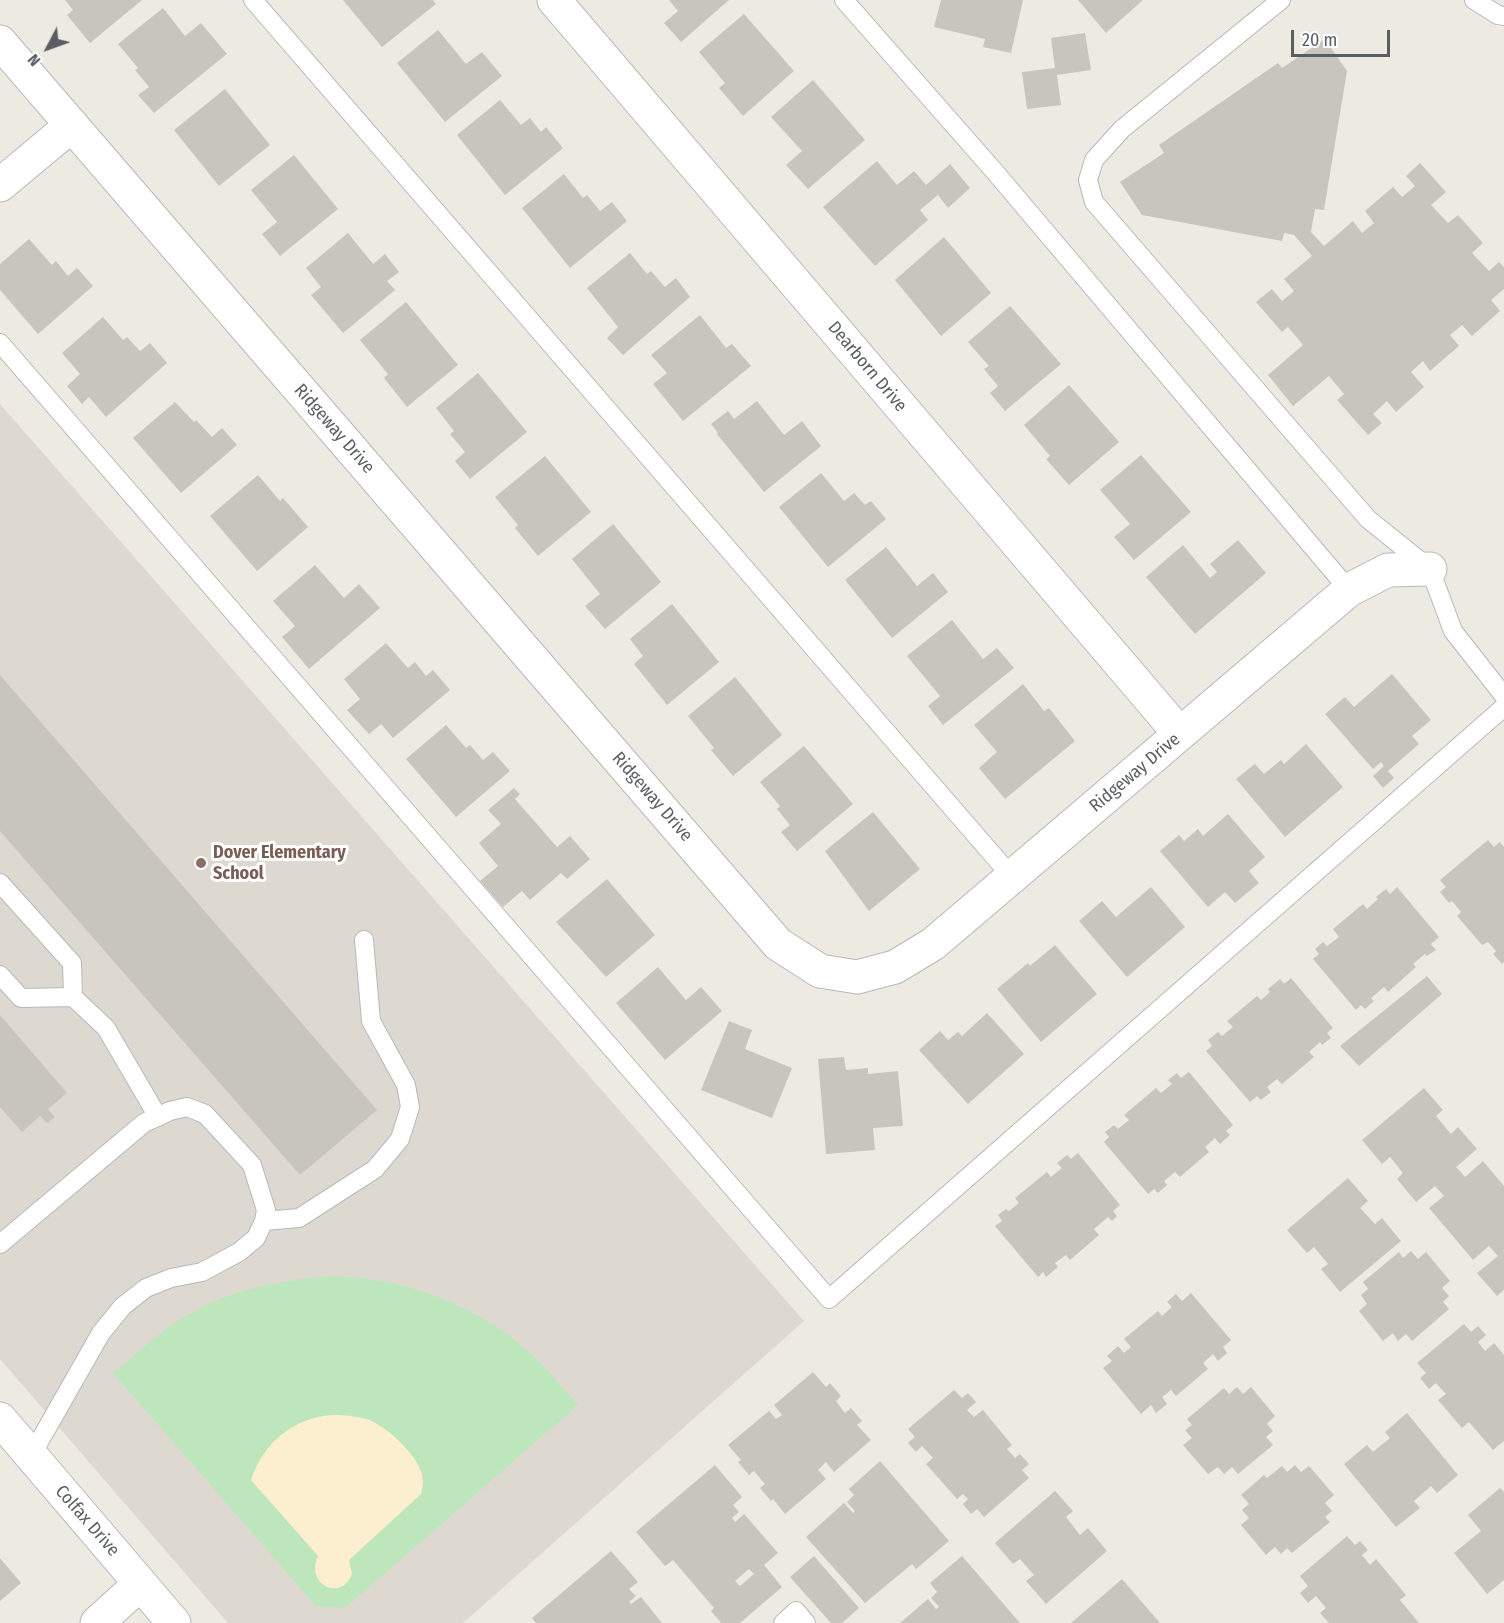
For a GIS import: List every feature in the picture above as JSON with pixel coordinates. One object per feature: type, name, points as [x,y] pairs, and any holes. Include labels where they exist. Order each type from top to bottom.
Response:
[{"type":"street","name":"Dearborn Drive","points":[[554,0],[1180,734]]},
{"type":"street","name":"Ridgeway Drive","points":[[0,42],[778,944],[820,971],[857,977],[895,967],[933,944],[1349,590],[1388,570],[1430,569]]},
{"type":"street","points":[[0,185],[72,125]]},
{"type":"street","name":"Colfax Drive","points":[[0,1419],[174,1623]]},
{"type":"street","points":[[98,1623],[140,1584]]},
{"type":"lane","points":[[253,0],[1012,877]]},
{"type":"lane","points":[[844,0],[995,172],[1349,590]]},
{"type":"lane","points":[[1281,0],[1122,129],[1094,160],[1088,180],[1094,202],[1368,519],[1430,569],[1453,631],[1504,696]]},
{"type":"lane","points":[[1474,0],[1498,15],[1504,16]]},
{"type":"lane","points":[[0,343],[829,1299],[1504,706]]},
{"type":"lane","points":[[0,883],[72,963],[73,997]]},
{"type":"lane","points":[[264,1221],[299,1218],[375,1170],[400,1139],[410,1107],[406,1085],[371,1021],[364,940]]},
{"type":"lane","points":[[0,975],[21,998],[73,997],[106,1028],[158,1117]]},
{"type":"lane","points":[[0,1244],[144,1123],[187,1107],[205,1114],[252,1165],[266,1210],[264,1221],[256,1238],[239,1252],[202,1272],[171,1278],[146,1288],[123,1306],[101,1333],[31,1456]]},
{"type":"lane","points":[[783,1623],[796,1611],[806,1623]]},
{"type":"shaded area","name":"Dover Elementary School","points":[[0,404],[804,1321],[463,1623],[228,1623],[0,1359]]},
{"type":"green space","points":[[330,1276],[384,1282],[410,1288],[460,1306],[484,1319],[528,1351],[578,1405],[345,1608],[316,1606],[113,1373],[170,1326],[207,1305],[267,1285]]},
{"type":"sand","points":[[332,1415],[369,1420],[386,1430],[411,1454],[421,1472],[423,1481],[421,1494],[349,1560],[352,1574],[347,1582],[340,1587],[333,1588],[320,1582],[316,1575],[315,1566],[318,1556],[251,1480],[263,1455],[281,1435],[305,1421]]},
{"type":"building","points":[[65,0],[142,0],[90,43],[67,15],[73,10]]},
{"type":"building","points":[[343,0],[433,0],[436,4],[382,47]]},
{"type":"building","points":[[669,0],[729,0],[681,42],[664,23],[678,11]]},
{"type":"building","points":[[941,0],[1023,0],[1011,53],[983,47],[985,39],[934,27]]},
{"type":"building","points":[[1078,0],[1143,0],[1106,33]]},
{"type":"building","points":[[163,8],[185,36],[201,23],[227,54],[154,113],[138,95],[149,87],[135,70],[138,68],[118,44]]},
{"type":"building","points":[[744,14],[794,71],[743,116],[719,88],[725,83],[699,52]]},
{"type":"building","points":[[438,30],[466,64],[482,52],[502,76],[445,122],[397,63]]},
{"type":"building","points":[[1085,33],[1091,70],[1057,75],[1061,105],[1027,109],[1022,72],[1055,68],[1051,38]]},
{"type":"building","points":[[1325,39],[1347,71],[1324,210],[1315,209],[1311,232],[1324,246],[1353,221],[1362,233],[1374,223],[1365,211],[1393,187],[1402,197],[1415,186],[1406,176],[1420,163],[1446,192],[1431,205],[1448,223],[1458,215],[1483,243],[1472,253],[1489,271],[1499,262],[1504,267],[1504,289],[1491,300],[1500,311],[1472,336],[1462,325],[1450,335],[1459,346],[1430,371],[1423,361],[1411,372],[1424,387],[1396,412],[1387,401],[1373,414],[1382,423],[1368,435],[1337,400],[1344,394],[1329,376],[1293,406],[1268,375],[1303,345],[1288,327],[1282,332],[1256,302],[1272,289],[1282,301],[1294,291],[1284,279],[1312,256],[1294,235],[1284,233],[1282,241],[1142,215],[1120,182],[1164,153],[1159,145],[1278,63],[1282,68]]},
{"type":"building","points":[[813,80],[865,140],[808,189],[786,165],[802,151],[771,117]]},
{"type":"building","points":[[225,89],[270,145],[219,186],[174,130]]},
{"type":"building","points":[[500,100],[521,125],[530,118],[541,132],[546,127],[563,148],[505,195],[457,135]]},
{"type":"building","points":[[294,155],[338,209],[280,256],[262,234],[277,222],[251,190]]},
{"type":"building","points":[[877,161],[897,185],[914,171],[926,185],[950,164],[970,188],[948,208],[938,195],[920,210],[928,220],[875,266],[823,207]]},
{"type":"building","points":[[564,174],[583,198],[587,195],[600,211],[612,202],[627,221],[570,268],[522,208]]},
{"type":"building","points":[[348,233],[373,264],[385,254],[399,272],[387,281],[395,290],[343,333],[311,295],[321,287],[306,268]]},
{"type":"building","points":[[944,237],[991,293],[941,336],[895,280]]},
{"type":"building","points":[[29,239],[52,265],[56,261],[68,276],[77,268],[93,286],[38,334],[0,290],[0,264]]},
{"type":"building","points":[[630,253],[647,274],[651,271],[665,287],[676,278],[690,297],[623,355],[607,338],[618,327],[587,288]]},
{"type":"building","points":[[406,302],[458,365],[407,407],[384,378],[388,374],[360,340]]},
{"type":"building","points":[[1010,306],[1061,364],[1005,411],[990,393],[998,386],[984,369],[989,366],[968,342]]},
{"type":"building","points":[[700,315],[726,348],[732,344],[751,366],[683,421],[653,384],[667,373],[651,355]]},
{"type":"building","points":[[103,317],[123,340],[127,337],[140,351],[150,343],[167,363],[106,417],[89,397],[82,404],[67,386],[80,374],[62,353]]},
{"type":"building","points":[[478,373],[527,432],[470,479],[455,461],[465,452],[450,434],[454,431],[436,408]]},
{"type":"building","points":[[1069,385],[1119,442],[1069,485],[1046,459],[1050,456],[1024,425]]},
{"type":"building","points":[[757,401],[784,435],[802,421],[821,446],[764,492],[711,424],[728,411],[734,419]]},
{"type":"building","points":[[175,402],[212,437],[222,428],[237,445],[181,493],[133,438]]},
{"type":"building","points":[[1141,455],[1191,512],[1134,560],[1114,537],[1130,524],[1100,490]]},
{"type":"building","points":[[545,456],[591,512],[538,556],[515,528],[518,525],[495,497]]},
{"type":"building","points":[[821,473],[844,501],[854,493],[865,505],[871,501],[886,519],[828,567],[779,507]]},
{"type":"building","points":[[258,475],[280,501],[283,498],[308,527],[257,571],[210,516]]},
{"type":"building","points":[[613,524],[661,582],[605,629],[585,606],[600,594],[572,559]]},
{"type":"building","points":[[1238,540],[1266,573],[1195,634],[1146,577],[1183,545],[1210,578],[1217,572],[1210,564]]},
{"type":"building","points":[[886,547],[917,586],[933,573],[948,592],[892,638],[845,580]]},
{"type":"building","points":[[315,565],[344,598],[359,584],[380,608],[309,669],[282,637],[295,626],[273,601]]},
{"type":"building","points":[[672,604],[719,662],[667,705],[634,664],[643,656],[630,639]]},
{"type":"building","points":[[952,620],[983,659],[997,648],[1014,668],[943,725],[928,706],[940,696],[907,656]]},
{"type":"building","points":[[386,643],[408,668],[415,662],[426,676],[433,670],[450,690],[393,738],[381,724],[369,734],[347,710],[360,699],[344,679]]},
{"type":"building","points":[[1392,674],[1431,720],[1412,736],[1419,744],[1388,771],[1394,778],[1383,788],[1373,776],[1384,766],[1381,762],[1373,769],[1325,714],[1345,697],[1354,707]]},
{"type":"building","points":[[0,675],[377,1110],[300,1175],[0,831]]},
{"type":"building","points":[[735,677],[782,735],[733,776],[711,750],[714,748],[688,716]]},
{"type":"building","points":[[1023,684],[1044,711],[1049,708],[1075,741],[1005,799],[979,768],[997,752],[974,725]]},
{"type":"building","points":[[446,725],[466,748],[470,745],[483,760],[493,752],[510,771],[456,817],[406,759]]},
{"type":"building","points":[[1306,744],[1343,787],[1285,837],[1236,779],[1255,764],[1264,774],[1281,760],[1284,764]]},
{"type":"building","points":[[804,746],[853,804],[797,851],[781,832],[790,825],[777,809],[780,806],[760,782]]},
{"type":"building","points":[[514,788],[520,794],[515,799],[557,847],[570,836],[590,859],[567,879],[561,873],[530,900],[522,891],[503,907],[480,881],[498,866],[479,843],[501,824],[488,810]]},
{"type":"building","points":[[873,812],[920,869],[869,911],[825,851]]},
{"type":"building","points":[[1228,814],[1265,857],[1249,871],[1259,883],[1235,903],[1225,892],[1208,907],[1160,851],[1179,835],[1184,841],[1198,829],[1203,836]]},
{"type":"building","points":[[1488,840],[1494,847],[1500,842],[1504,847],[1504,962],[1502,964],[1493,954],[1496,951],[1488,942],[1482,945],[1457,916],[1461,912],[1440,892],[1446,887],[1440,880]]},
{"type":"building","points":[[607,879],[655,935],[606,977],[556,922]]},
{"type":"building","points":[[1151,887],[1185,927],[1127,977],[1079,921],[1102,901],[1116,917]]},
{"type":"building","points":[[1397,887],[1439,937],[1431,944],[1436,950],[1427,956],[1425,954],[1413,964],[1416,967],[1388,992],[1384,987],[1371,998],[1374,1001],[1365,1009],[1361,1005],[1356,1010],[1313,959],[1319,954],[1315,949],[1323,942],[1327,946],[1339,937],[1333,929],[1363,904],[1367,909],[1386,889],[1390,894]]},
{"type":"building","points":[[1055,945],[1097,994],[1041,1042],[997,989],[1028,963],[1030,966]]},
{"type":"building","points":[[658,967],[686,1000],[701,987],[722,1011],[665,1060],[616,1003]]},
{"type":"building","points":[[1427,976],[1442,994],[1359,1066],[1340,1046]]},
{"type":"building","points":[[1291,978],[1333,1028],[1327,1033],[1331,1038],[1322,1045],[1320,1042],[1309,1052],[1314,1057],[1282,1084],[1277,1079],[1267,1087],[1271,1092],[1261,1100],[1257,1096],[1250,1102],[1206,1051],[1212,1046],[1208,1040],[1218,1032],[1222,1036],[1233,1027],[1227,1021],[1257,996],[1261,1000],[1270,992],[1268,989],[1280,979],[1284,984]]},
{"type":"building","points":[[987,1013],[1024,1054],[968,1104],[919,1050],[940,1031],[948,1040],[958,1032],[962,1036]]},
{"type":"building","points":[[0,1015],[67,1093],[48,1109],[55,1117],[47,1123],[40,1116],[22,1132],[0,1107]]},
{"type":"building","points":[[729,1021],[752,1030],[745,1049],[792,1068],[772,1118],[701,1090]]},
{"type":"building","points":[[844,1057],[846,1070],[868,1068],[868,1074],[898,1071],[903,1126],[873,1128],[875,1150],[826,1154],[818,1059]]},
{"type":"building","points":[[1189,1072],[1233,1125],[1226,1131],[1230,1135],[1220,1144],[1215,1138],[1205,1147],[1209,1152],[1180,1177],[1175,1172],[1164,1181],[1167,1185],[1158,1193],[1154,1189],[1148,1194],[1104,1142],[1109,1137],[1105,1132],[1114,1125],[1118,1129],[1129,1120],[1124,1115],[1156,1088],[1161,1093],[1172,1084],[1168,1080],[1177,1073],[1181,1078]]},
{"type":"building","points":[[1424,1088],[1443,1110],[1436,1116],[1451,1134],[1458,1127],[1477,1149],[1456,1167],[1465,1177],[1483,1161],[1504,1186],[1504,1290],[1497,1296],[1477,1273],[1498,1256],[1489,1246],[1473,1260],[1429,1208],[1444,1196],[1435,1186],[1416,1202],[1397,1179],[1403,1173],[1390,1157],[1382,1164],[1362,1140]]},
{"type":"building","points":[[1078,1153],[1120,1205],[1113,1211],[1117,1216],[1112,1221],[1108,1217],[1094,1229],[1099,1235],[1070,1260],[1066,1255],[1055,1263],[1058,1267],[1046,1277],[1043,1272],[1038,1277],[995,1226],[1002,1221],[998,1215],[1006,1209],[1009,1211],[1019,1203],[1015,1198],[1047,1172],[1051,1177],[1062,1168],[1057,1163],[1067,1155],[1071,1159]]},
{"type":"building","points":[[1348,1178],[1368,1201],[1360,1208],[1375,1224],[1382,1218],[1401,1241],[1340,1292],[1321,1269],[1328,1264],[1314,1247],[1307,1253],[1287,1230]]},
{"type":"building","points":[[1411,1251],[1418,1259],[1426,1252],[1450,1281],[1442,1288],[1449,1296],[1443,1302],[1449,1309],[1412,1341],[1406,1334],[1398,1341],[1393,1333],[1383,1341],[1359,1311],[1367,1304],[1361,1295],[1368,1289],[1363,1282],[1399,1252],[1403,1258]]},
{"type":"building","points":[[1191,1293],[1231,1340],[1223,1347],[1227,1353],[1218,1361],[1213,1354],[1203,1363],[1208,1369],[1176,1396],[1171,1390],[1162,1397],[1167,1404],[1156,1413],[1151,1405],[1141,1414],[1103,1368],[1112,1361],[1107,1356],[1118,1346],[1124,1353],[1131,1347],[1124,1339],[1158,1311],[1162,1316],[1172,1307],[1167,1302],[1176,1294],[1182,1301]]},
{"type":"building","points":[[1464,1324],[1471,1332],[1478,1326],[1486,1335],[1478,1342],[1485,1351],[1494,1343],[1504,1355],[1504,1441],[1493,1450],[1469,1422],[1462,1428],[1438,1400],[1446,1394],[1436,1383],[1429,1389],[1420,1378],[1426,1373],[1417,1363]]},
{"type":"building","points":[[813,1372],[826,1387],[830,1383],[841,1396],[836,1401],[845,1413],[851,1408],[862,1421],[857,1425],[871,1440],[834,1472],[826,1462],[818,1470],[826,1479],[785,1514],[760,1488],[765,1484],[754,1471],[749,1475],[738,1462],[741,1460],[728,1445],[769,1411],[776,1419],[782,1415],[774,1405]]},
{"type":"building","points":[[1237,1387],[1243,1394],[1251,1387],[1275,1416],[1267,1424],[1273,1431],[1266,1437],[1273,1445],[1238,1474],[1232,1467],[1224,1474],[1218,1467],[1208,1474],[1183,1445],[1192,1438],[1185,1430],[1192,1425],[1187,1419],[1224,1388],[1229,1394]]},
{"type":"building","points":[[954,1390],[962,1398],[968,1393],[976,1402],[967,1410],[974,1417],[983,1410],[1012,1445],[1007,1449],[1015,1458],[1020,1454],[1029,1464],[1022,1470],[1029,1478],[984,1517],[977,1509],[971,1514],[963,1504],[968,1499],[963,1494],[957,1499],[926,1464],[933,1458],[922,1446],[916,1452],[908,1443],[915,1437],[908,1429]]},
{"type":"building","points":[[1407,1413],[1458,1475],[1437,1493],[1431,1486],[1414,1501],[1420,1508],[1396,1527],[1344,1464],[1367,1445],[1373,1452],[1390,1438],[1385,1432]]},
{"type":"building","points":[[880,1461],[949,1541],[916,1569],[912,1564],[865,1603],[806,1537],[844,1503],[853,1513],[855,1511],[847,1502],[854,1495],[849,1489]]},
{"type":"building","points":[[715,1465],[742,1497],[733,1505],[739,1512],[732,1518],[735,1522],[744,1514],[778,1553],[764,1565],[782,1587],[740,1623],[721,1623],[711,1611],[714,1608],[673,1560],[665,1566],[636,1532]],"holes":[[[749,1569],[754,1574],[740,1586],[735,1581]]]},
{"type":"building","points":[[1295,1465],[1301,1472],[1309,1466],[1334,1495],[1325,1503],[1332,1511],[1325,1517],[1330,1522],[1292,1553],[1287,1548],[1281,1554],[1275,1547],[1266,1555],[1241,1525],[1249,1518],[1242,1510],[1249,1504],[1241,1495],[1264,1475],[1267,1478],[1282,1466],[1287,1472]]},
{"type":"building","points":[[1500,1488],[1504,1492],[1504,1580],[1487,1594],[1454,1553],[1481,1531],[1468,1515]]},
{"type":"building","points":[[1055,1491],[1073,1511],[1066,1517],[1080,1535],[1088,1528],[1107,1551],[1046,1604],[1026,1581],[1034,1575],[1020,1559],[1013,1564],[995,1543]]},
{"type":"building","points":[[1347,1536],[1355,1545],[1360,1541],[1368,1550],[1362,1555],[1370,1565],[1376,1559],[1406,1595],[1400,1600],[1419,1623],[1329,1623],[1320,1613],[1326,1608],[1316,1596],[1308,1603],[1300,1593],[1308,1586],[1300,1576]]},
{"type":"building","points":[[611,1551],[638,1582],[629,1589],[636,1596],[629,1602],[631,1604],[641,1597],[662,1623],[536,1623],[532,1618]]},
{"type":"building","points":[[814,1556],[859,1608],[842,1623],[831,1623],[790,1577]]},
{"type":"building","points":[[962,1556],[1020,1623],[900,1623],[928,1599],[936,1609],[939,1607],[931,1598],[937,1592],[930,1583]]},
{"type":"building","points":[[0,1558],[21,1583],[0,1601]]},
{"type":"building","points":[[1122,1579],[1160,1623],[1071,1623]]},
{"type":"place","name":"Dover Elementary School","points":[[201,863]]}]
